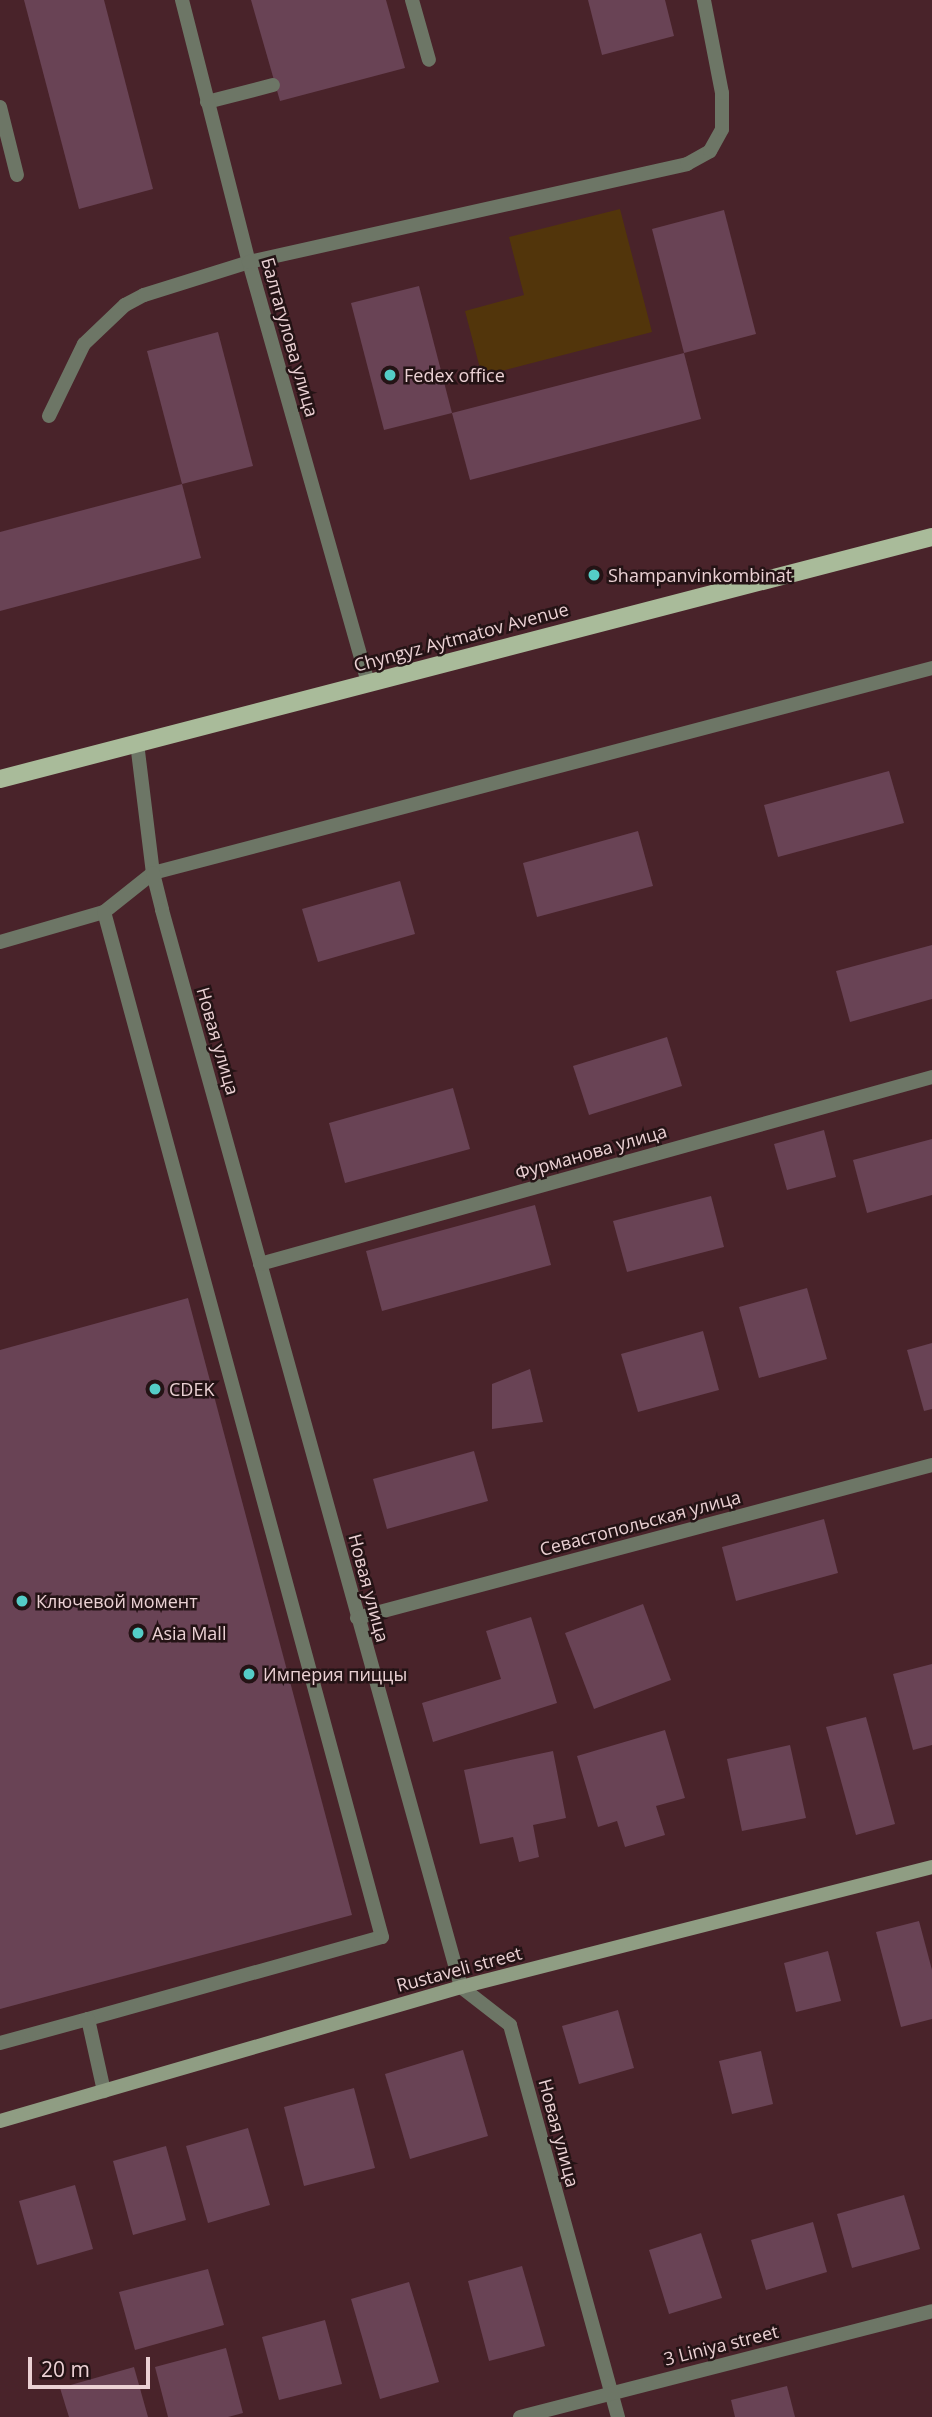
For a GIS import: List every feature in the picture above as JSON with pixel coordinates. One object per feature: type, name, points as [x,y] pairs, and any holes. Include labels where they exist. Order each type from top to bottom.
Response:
[{"type":"main road","name":"Chyngyz Aytmatov Avenue","points":[[0,779],[932,537]]},
{"type":"street","name":"Балтагулова улица","points":[[182,0],[249,262],[368,683]]},
{"type":"street","points":[[412,0],[429,60]]},
{"type":"street","points":[[49,416],[85,344],[125,305],[144,295],[249,262],[687,164],[710,150],[722,129],[722,93],[704,0]]},
{"type":"street","points":[[208,102],[273,85]]},
{"type":"street","points":[[0,107],[17,176]]},
{"type":"street","points":[[0,942],[104,912],[153,873],[932,667]]},
{"type":"street","name":"Новая улица","points":[[137,743],[153,873],[461,1987],[510,2025],[618,2417]]},
{"type":"street","points":[[0,2043],[382,1937],[104,912]]},
{"type":"street","name":"Фурманова улица","points":[[260,1264],[932,1077]]},
{"type":"street","name":"Севастопольская улица","points":[[357,1618],[932,1465]]},
{"type":"street","name":"Rustaveli street","points":[[0,2121],[461,1987],[932,1867]]},
{"type":"street","points":[[88,2019],[104,2091]]},
{"type":"street","name":"3 Liniya street","points":[[520,2417],[932,2311]]},
{"type":"shaded area","points":[[620,209],[652,332],[482,376],[465,311],[524,295],[509,237]]},
{"type":"building","points":[[24,0],[104,0],[153,189],[79,209]]},
{"type":"building","points":[[251,0],[386,0],[405,68],[280,101]]},
{"type":"building","points":[[588,0],[665,0],[674,36],[602,55]]},
{"type":"building","points":[[724,210],[756,334],[684,353],[652,229]]},
{"type":"building","points":[[419,286],[452,413],[384,430],[351,303]]},
{"type":"building","points":[[218,332],[253,466],[182,484],[147,351]]},
{"type":"building","points":[[684,353],[701,419],[470,480],[452,413]]},
{"type":"building","points":[[182,484],[201,558],[0,611],[0,532]]},
{"type":"building","points":[[889,771],[904,823],[778,857],[764,805]]},
{"type":"building","points":[[638,831],[653,886],[537,917],[523,863]]},
{"type":"building","points":[[400,881],[415,934],[318,962],[302,909]]},
{"type":"building","points":[[932,945],[932,999],[850,1022],[836,971]]},
{"type":"building","points":[[667,1037],[682,1086],[589,1115],[573,1066]]},
{"type":"building","points":[[453,1088],[470,1149],[345,1183],[329,1123]]},
{"type":"building","points":[[824,1130],[836,1177],[787,1190],[774,1144]]},
{"type":"building","points":[[932,1139],[932,1195],[867,1213],[853,1160]]},
{"type":"building","points":[[711,1196],[724,1247],[627,1272],[613,1221]]},
{"type":"building","points":[[535,1205],[551,1265],[382,1311],[366,1251]]},
{"type":"building","points":[[807,1288],[827,1359],[759,1378],[739,1307]]},
{"type":"building","name":"Asia Mall","points":[[188,1298],[352,1915],[0,2009],[0,1350]]},
{"type":"building","points":[[703,1331],[719,1390],[638,1412],[621,1354]]},
{"type":"building","points":[[932,1343],[932,1409],[924,1411],[907,1350]]},
{"type":"building","points":[[530,1369],[543,1422],[492,1429],[492,1384]]},
{"type":"building","points":[[474,1451],[488,1501],[387,1529],[373,1479]]},
{"type":"building","points":[[824,1519],[838,1573],[736,1601],[722,1547]]},
{"type":"building","points":[[643,1604],[671,1680],[594,1709],[565,1633]]},
{"type":"building","points":[[531,1617],[557,1703],[433,1742],[422,1703],[501,1679],[486,1631]]},
{"type":"building","points":[[932,1664],[932,1745],[913,1750],[893,1674]]},
{"type":"building","points":[[866,1717],[895,1824],[856,1835],[826,1727]]},
{"type":"building","points":[[665,1730],[685,1798],[656,1806],[665,1835],[625,1847],[617,1821],[598,1827],[577,1756]]},
{"type":"building","points":[[790,1745],[806,1818],[742,1831],[727,1759]]},
{"type":"building","points":[[553,1751],[566,1818],[533,1825],[539,1857],[519,1862],[513,1837],[480,1844],[464,1770]]},
{"type":"building","points":[[919,1921],[932,1970],[932,2019],[901,2027],[876,1932]]},
{"type":"building","points":[[828,1951],[841,2001],[796,2012],[784,1963]]},
{"type":"building","points":[[618,2010],[634,2068],[579,2084],[562,2026]]},
{"type":"building","points":[[463,2050],[488,2136],[410,2159],[385,2074]]},
{"type":"building","points":[[761,2051],[773,2104],[732,2114],[719,2061]]},
{"type":"building","points":[[354,2088],[375,2168],[304,2186],[284,2107]]},
{"type":"building","points":[[248,2128],[270,2205],[208,2223],[186,2146]]},
{"type":"building","points":[[166,2146],[186,2220],[133,2235],[113,2161]]},
{"type":"building","points":[[75,2185],[93,2249],[37,2265],[19,2201]]},
{"type":"building","points":[[904,2195],[920,2249],[852,2268],[837,2214]]},
{"type":"building","points":[[813,2222],[827,2272],[766,2290],[751,2240]]},
{"type":"building","points":[[701,2233],[722,2298],[669,2314],[649,2250]]},
{"type":"building","points":[[522,2266],[545,2346],[489,2361],[468,2281]]},
{"type":"building","points":[[208,2269],[224,2325],[135,2350],[119,2292]]},
{"type":"building","points":[[409,2282],[439,2382],[380,2399],[351,2299]]},
{"type":"building","points":[[325,2320],[342,2384],[279,2400],[262,2337]]},
{"type":"building","points":[[226,2348],[243,2413],[228,2417],[168,2417],[155,2367]]},
{"type":"building","points":[[134,2367],[148,2417],[69,2417],[60,2388]]},
{"type":"building","points":[[787,2386],[795,2417],[735,2417],[731,2400]]},
{"type":"place","name":"Fedex office","points":[[390,375]]},
{"type":"place","name":"Shampanvinkombinat","points":[[594,575]]},
{"type":"place","name":"CDEK","points":[[155,1389]]},
{"type":"place","name":"Ключевой момент","points":[[22,1601]]},
{"type":"place","name":"Asia Mall","points":[[138,1633]]},
{"type":"place","name":"Империя пиццы","points":[[249,1674]]}]
